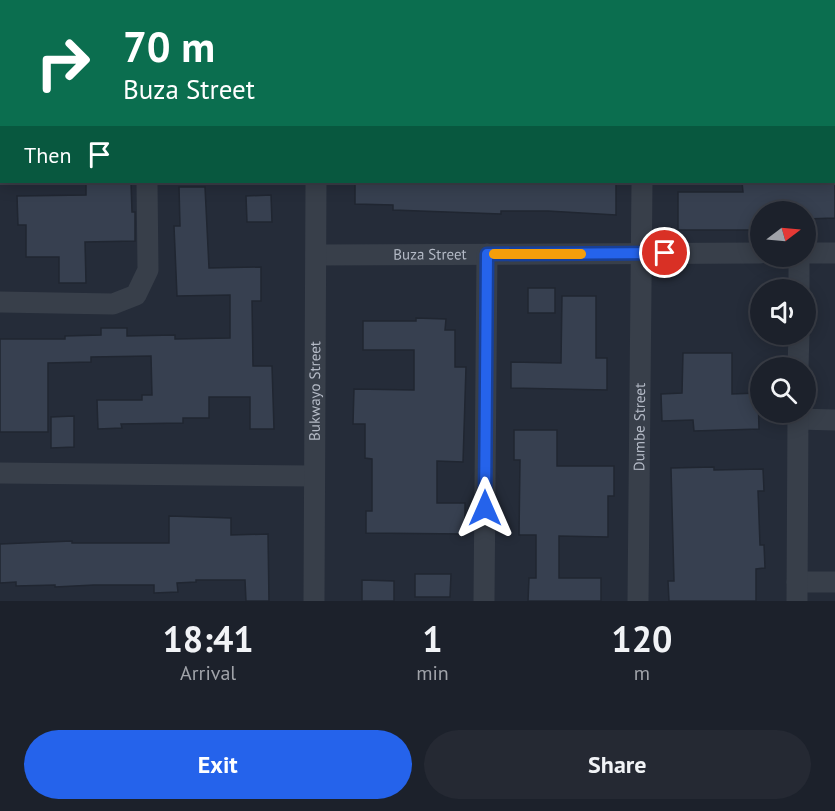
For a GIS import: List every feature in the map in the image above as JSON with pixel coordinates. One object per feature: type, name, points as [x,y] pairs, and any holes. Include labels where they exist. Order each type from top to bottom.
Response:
[{"type":"street","points":[[0,302],[113,304],[136,295],[148,270],[147,183]]},
{"type":"street","name":"Bukwayo Street","points":[[314,601],[316,183]]},
{"type":"street","name":"Dumbe Street","points":[[638,601],[642,183]]},
{"type":"street","name":"Buza Street","points":[[316,255],[750,253]]},
{"type":"street","points":[[816,253],[835,253]]},
{"type":"street","points":[[484,601],[487,254]]},
{"type":"street","points":[[816,418],[835,420]]},
{"type":"street","points":[[798,423],[797,592],[835,582]]},
{"type":"street","points":[[0,473],[314,476]]},
{"type":"building","points":[[86,183],[131,183],[132,212],[135,212],[135,241],[85,242],[86,283],[59,283],[59,257],[26,257],[26,225],[18,225],[17,196],[86,195]]},
{"type":"building","points":[[355,183],[616,183],[616,215],[548,211],[501,211],[501,214],[393,210],[393,205],[355,204]]},
{"type":"building","points":[[742,183],[835,183],[835,218],[816,219],[816,201],[750,201],[750,230],[678,230],[678,192],[743,192]]},
{"type":"building","points":[[179,187],[205,187],[209,268],[261,267],[261,301],[252,301],[253,366],[272,366],[274,429],[250,429],[250,397],[209,397],[209,418],[183,418],[183,423],[121,424],[122,428],[98,429],[97,400],[142,400],[142,395],[152,395],[151,356],[91,357],[91,362],[48,363],[48,432],[0,432],[0,339],[65,339],[65,336],[101,335],[101,328],[127,328],[127,336],[175,335],[175,339],[230,338],[230,295],[177,296],[174,226],[180,226]]},
{"type":"building","points":[[271,195],[272,222],[247,222],[246,196]]},
{"type":"building","points":[[528,288],[555,288],[555,313],[528,313]]},
{"type":"building","points":[[562,296],[596,296],[596,358],[607,358],[607,390],[511,388],[511,362],[561,363]]},
{"type":"building","points":[[416,318],[446,319],[445,330],[455,330],[455,367],[466,367],[463,462],[437,461],[437,503],[465,503],[465,534],[366,533],[366,511],[372,511],[372,459],[365,458],[365,424],[353,424],[354,389],[414,390],[414,350],[363,350],[363,321],[416,321]]},
{"type":"building","points":[[683,353],[732,353],[732,394],[750,393],[750,423],[759,423],[759,429],[694,431],[693,420],[662,421],[661,394],[682,393]]},
{"type":"building","points":[[74,416],[74,447],[51,448],[51,417]]},
{"type":"building","points":[[514,430],[557,430],[557,466],[614,466],[614,496],[608,496],[608,537],[559,536],[559,578],[601,578],[601,601],[528,601],[529,578],[536,578],[536,535],[519,535],[520,460],[514,460]]},
{"type":"building","points":[[714,467],[714,470],[763,469],[764,491],[758,491],[760,545],[764,545],[765,568],[756,569],[756,601],[669,601],[668,581],[674,581],[671,468]]},
{"type":"building","points":[[169,516],[231,518],[231,535],[268,534],[269,601],[246,601],[245,580],[196,580],[196,582],[177,583],[178,592],[154,593],[154,585],[55,587],[55,585],[16,586],[16,582],[0,583],[0,544],[72,541],[72,543],[169,543]]},
{"type":"building","points":[[415,574],[451,574],[450,597],[415,597]]},
{"type":"building","points":[[362,580],[394,581],[394,601],[362,601]]},
{"type":"slow traffic","points":[[494,254],[581,254]]},
{"type":"route","points":[[485,508],[487,254],[665,253]]}]
